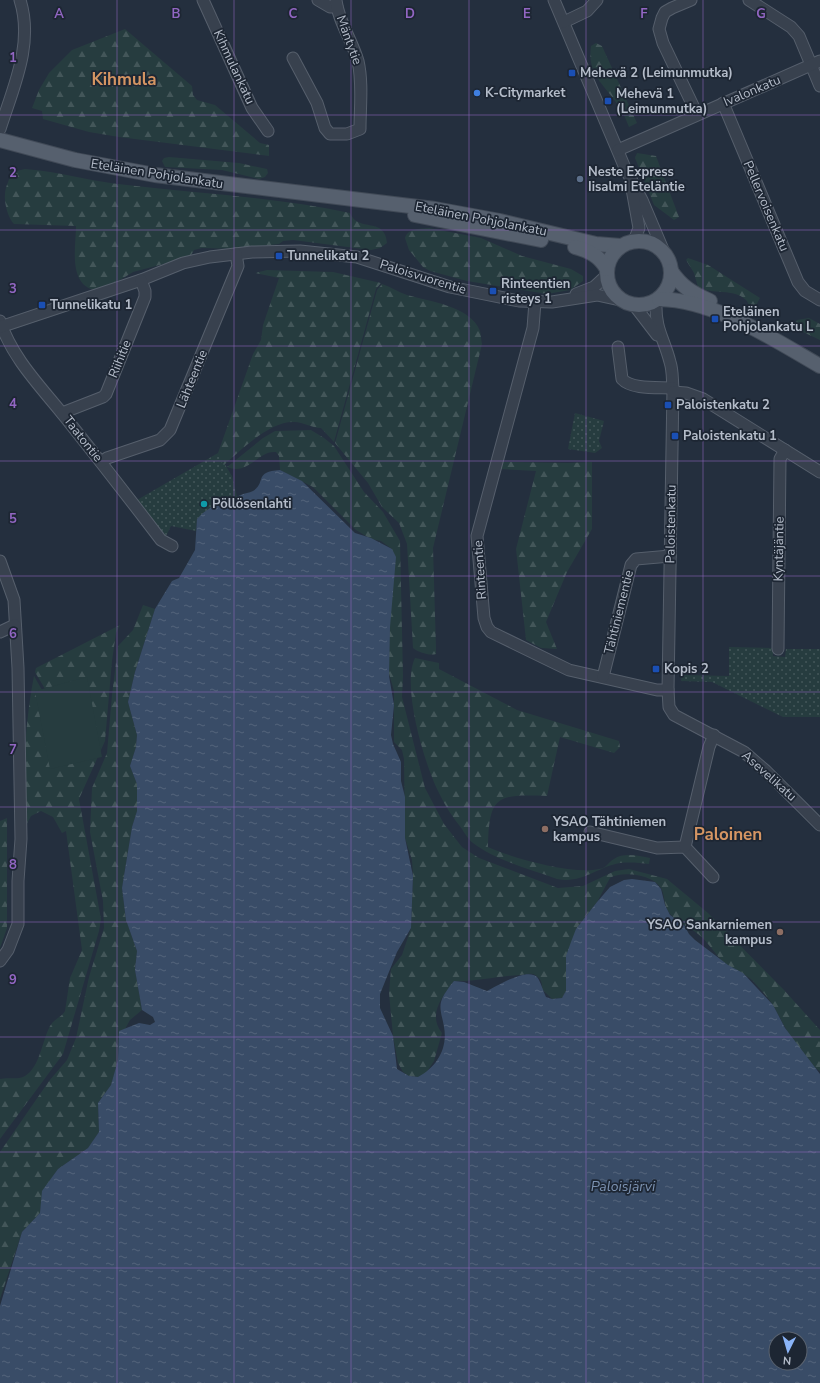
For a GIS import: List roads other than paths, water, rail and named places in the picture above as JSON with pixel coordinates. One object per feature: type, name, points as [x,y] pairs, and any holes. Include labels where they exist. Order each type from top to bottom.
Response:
[{"type":"main road","name":"Eteläinen Pohjolankatu","points":[[0,140],[26,148],[112,168],[155,176],[317,196],[336,196],[435,209],[500,221],[596,244],[621,246]]},
{"type":"main road","name":"Eteläinen Pohjolankatu","points":[[317,196],[334,201],[412,214],[584,250],[598,257],[607,272]]},
{"type":"main road","points":[[657,301],[668,288],[671,271],[670,262],[664,252],[649,243],[634,241],[621,246],[612,256],[607,272],[611,290],[620,300],[642,306],[657,301],[692,303],[731,318],[820,366]]},
{"type":"main road","points":[[671,271],[678,281],[692,293],[745,316],[820,357]]},
{"type":"street","points":[[0,129],[21,64],[24,48],[25,20],[20,0]]},
{"type":"street","name":"Kihmulankatu","points":[[203,0],[252,108],[268,131]]},
{"type":"street","points":[[318,0],[330,7],[337,3]]},
{"type":"street","points":[[554,0],[625,168],[638,218],[639,228],[634,241]]},
{"type":"street","points":[[564,22],[587,11],[597,0]]},
{"type":"street","points":[[690,0],[665,12],[659,29],[663,43],[697,114]]},
{"type":"street","points":[[749,0],[791,27],[799,36],[816,63],[820,86]]},
{"type":"street","name":"Mäntytie","points":[[293,58],[317,103],[324,128],[330,134],[347,134],[360,129],[361,88],[359,69],[337,3]]},
{"type":"street","name":"Ivalonkatu","points":[[618,150],[816,63]]},
{"type":"street","name":"Pellervoisenkatu","points":[[723,104],[798,282],[805,290],[820,300]]},
{"type":"street","points":[[625,168],[642,200],[664,252]]},
{"type":"street","name":"Paloisvuorentie","points":[[0,325],[140,280],[183,263],[210,257],[236,254],[300,251],[357,257],[477,294],[534,302],[597,295],[620,300]]},
{"type":"street","name":"Lähteentie","points":[[101,462],[160,440],[170,430],[238,266],[236,254]]},
{"type":"street","name":"Paloisvuorentie","points":[[569,299],[594,286],[607,272]]},
{"type":"street","name":"Riihitie","points":[[62,413],[103,397],[106,394],[145,297],[145,292],[140,280]]},
{"type":"street","name":"Paloistenkatu","points":[[657,301],[656,321],[660,338],[670,363],[673,390],[668,690],[671,711]]},
{"type":"street","name":"Rinteentie","points":[[534,302],[533,328],[477,536],[484,618],[487,627],[491,632],[569,670],[657,690],[668,690]]},
{"type":"street","name":"Paloistenkatu","points":[[634,305],[660,338]]},
{"type":"street","name":"Taatontie","points":[[0,325],[6,340],[62,413],[161,540],[172,546]]},
{"type":"street","points":[[618,347],[622,379],[625,382],[632,385],[673,390],[694,395],[703,399],[820,472]]},
{"type":"street","name":"Kyntäjäntie","points":[[778,649],[780,459],[785,450]]},
{"type":"street","name":"Tähtiniementie","points":[[604,677],[631,565],[636,559],[670,556]]},
{"type":"street","points":[[0,561],[14,600],[18,668],[21,839],[18,880],[18,924],[8,950],[0,961]]},
{"type":"street","points":[[0,632],[15,625]]},
{"type":"street","name":"Asevelikatu","points":[[671,711],[678,718],[714,735],[750,758],[820,825]]},
{"type":"street","points":[[685,847],[709,748],[714,735]]},
{"type":"street","points":[[590,832],[657,848],[685,847],[713,877]]},
{"type":"water","name":"Paloisjärvi","points":[[280,470],[302,481],[355,533],[371,538],[392,549],[396,557],[390,627],[389,676],[394,705],[391,735],[393,744],[401,762],[401,781],[405,797],[405,838],[413,876],[411,928],[397,952],[380,994],[380,1008],[393,1036],[397,1069],[409,1076],[418,1077],[431,1068],[440,1056],[443,1049],[445,1035],[441,1002],[448,988],[454,981],[464,982],[487,991],[512,978],[526,974],[537,977],[546,997],[552,999],[562,998],[566,991],[566,956],[571,942],[576,929],[597,902],[610,887],[624,880],[632,879],[655,882],[661,889],[665,905],[670,915],[684,925],[689,934],[695,940],[728,965],[743,973],[773,1005],[785,1028],[820,1074],[820,1383],[0,1383],[0,1306],[22,1232],[40,1213],[42,1191],[58,1169],[88,1148],[99,1132],[98,1103],[111,1085],[118,1060],[119,1031],[139,1023],[150,1025],[155,1022],[153,1017],[142,1010],[135,970],[137,951],[126,920],[122,888],[132,827],[137,811],[137,784],[130,766],[136,747],[137,735],[128,702],[135,672],[155,609],[172,581],[179,578],[195,550],[197,519],[217,504],[253,491],[257,488],[263,475]]},
{"type":"place","name":"Mehevä 2 (Leimunmutka)","points":[[572,73]]},
{"type":"place","name":"K-Citymarket","points":[[477,93]]},
{"type":"place","name":"Mehevä 1 (Leimunmutka)","points":[[608,101]]},
{"type":"place","name":"Neste Express Iisalmi Eteläntie","points":[[580,179]]},
{"type":"place","name":"Tunnelikatu 2","points":[[279,256]]},
{"type":"place","name":"Rinteentien risteys 1","points":[[493,291]]},
{"type":"place","name":"Tunnelikatu 1","points":[[42,305]]},
{"type":"place","name":"Eteläinen Pohjolankatu L","points":[[715,319]]},
{"type":"place","name":"Paloistenkatu 2","points":[[668,405]]},
{"type":"place","name":"Paloistenkatu 1","points":[[675,436]]},
{"type":"place","name":"Pöllösenlahti","points":[[204,504]]},
{"type":"place","name":"Kopis 2","points":[[656,669]]},
{"type":"place","name":"YSAO Tähtiniemen kampus","points":[[545,829]]},
{"type":"place","name":"YSAO Sankarniemen kampus","points":[[780,932]]},
{"type":"district","name":"Kihmula","points":[[124,79]]},
{"type":"district","name":"Paloinen","points":[[728,834]]}]
